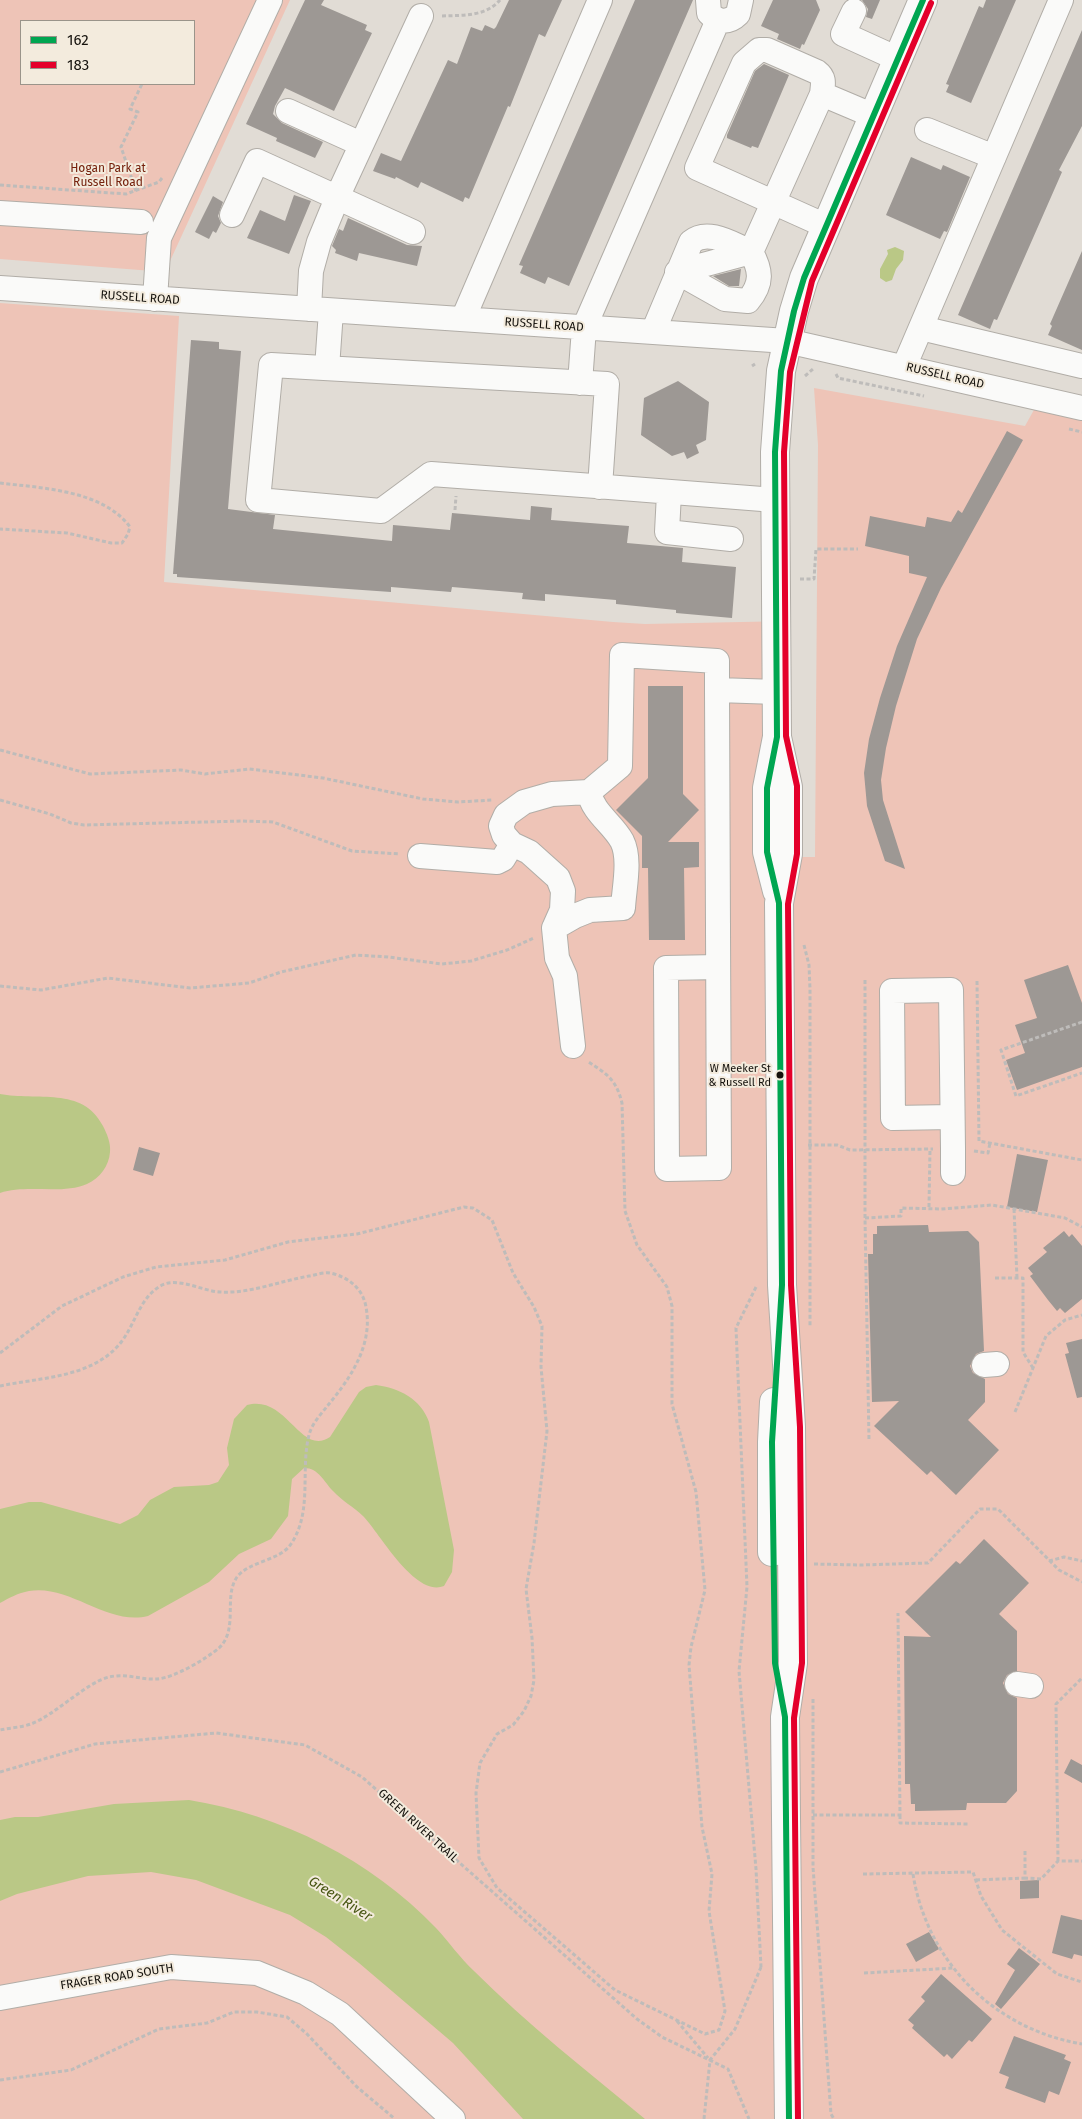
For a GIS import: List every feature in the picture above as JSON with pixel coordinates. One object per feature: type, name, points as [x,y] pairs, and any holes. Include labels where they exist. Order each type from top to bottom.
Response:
[{"type":"main road","points":[[785,1717],[775,1663],[769,1286],[779,903],[767,852],[767,788],[776,737],[775,500],[778,388],[787,341],[804,278],[923,0]]},
{"type":"main road","points":[[769,1286],[791,1427],[793,1663],[785,1717],[789,2119]]},
{"type":"street","points":[[155,299],[159,238],[270,0]]},
{"type":"street","points":[[463,319],[600,0]]},
{"type":"street","points":[[580,383],[584,328],[713,10],[723,21],[734,18],[741,9],[741,0]]},
{"type":"street","points":[[904,367],[1061,0]]},
{"type":"street","points":[[854,11],[843,34],[898,59]]},
{"type":"street","points":[[327,368],[320,310],[311,271],[318,242],[421,16]]},
{"type":"street","points":[[751,252],[773,202],[822,94],[824,82],[822,76],[816,72],[767,50],[759,50],[744,63],[697,168],[773,202],[826,226]]},
{"type":"street","points":[[822,94],[874,116]]},
{"type":"street","points":[[288,110],[362,144]]},
{"type":"street","points":[[927,130],[994,157]]},
{"type":"street","points":[[232,215],[257,161],[413,232]]},
{"type":"street","points":[[0,213],[141,222]]},
{"type":"street","points":[[653,332],[690,242],[698,236],[707,235],[751,252],[760,268],[756,286],[748,301],[725,299],[678,272]]},
{"type":"street","name":"RUSSELL ROAD","points":[[0,288],[787,341],[1082,408]]},
{"type":"street","points":[[921,328],[1082,366]]},
{"type":"street","points":[[600,487],[607,384],[271,365],[258,500],[381,511],[431,474],[669,493],[775,500]]},
{"type":"street","points":[[669,493],[667,532],[731,539]]},
{"type":"street","points":[[574,1046],[564,976],[557,958],[554,928],[562,910],[563,891],[558,878],[529,852],[512,844],[504,835],[501,826],[506,815],[524,802],[552,794],[590,792],[620,766],[622,655],[717,661],[719,1168],[667,1169],[666,968],[718,967]]},
{"type":"street","points":[[717,690],[777,692]]},
{"type":"street","points":[[554,928],[590,910],[623,908],[626,854],[621,841],[591,804],[590,792]]},
{"type":"street","points":[[420,856],[497,862],[503,858],[512,844]]},
{"type":"street","points":[[952,1117],[893,1118],[892,991],[951,990],[953,1173]]},
{"type":"street","name":"FRAGER ROAD SOUTH","points":[[0,1998],[171,1967],[257,1973],[306,1993],[340,2014],[453,2119]]},
{"type":"path","points":[[421,16],[474,14],[494,7],[500,0]]},
{"type":"path","points":[[136,191],[121,146],[138,112],[130,109],[142,85]]},
{"type":"path","points":[[0,186],[126,194],[159,182],[164,176]]},
{"type":"path","points":[[0,483],[74,494],[97,503],[123,518],[130,527],[128,534],[122,542],[111,542],[67,533],[0,529]]},
{"type":"path","points":[[455,510],[456,504]]},
{"type":"path","points":[[800,579],[814,579],[816,549],[858,549]]},
{"type":"path","points":[[0,750],[90,774],[181,770],[205,774],[249,769],[323,778],[423,799],[458,802],[488,799],[517,807]]},
{"type":"path","points":[[0,800],[50,814],[71,823],[84,825],[273,822],[352,851],[420,856]]},
{"type":"path","points":[[0,986],[41,990],[108,978],[190,988],[239,984],[316,963],[356,955],[442,964],[471,961],[507,950],[554,928]]},
{"type":"path","points":[[865,980],[864,1149],[869,1440]]},
{"type":"path","points":[[977,981],[979,1141],[1082,1160]]},
{"type":"path","points":[[1082,1022],[1001,1050],[1016,1096],[1082,1073]]},
{"type":"path","points":[[0,1354],[62,1306],[123,1277],[156,1267],[225,1260],[288,1242],[357,1234],[464,1207],[473,1208],[492,1220],[513,1274],[534,1307],[542,1326],[541,1367],[547,1431],[534,1543],[526,1589],[532,1638],[534,1680],[531,1696],[524,1711],[513,1725],[497,1734],[480,1763],[476,1792],[479,1858],[497,1888],[615,1990],[706,2034],[719,2030],[726,2012],[709,1911],[712,1874],[702,1827],[689,1665],[690,1647],[704,1590],[696,1492],[672,1404],[672,1306],[667,1287],[637,1245],[625,1211],[622,1104],[618,1087],[609,1076],[583,1059],[574,1046]]},
{"type":"path","points":[[808,1189],[808,1147],[837,1145],[850,1150],[971,1149],[979,1153],[988,1153],[990,1143]]},
{"type":"path","points":[[929,1208],[930,1149]]},
{"type":"path","points":[[865,1218],[901,1216],[902,1208],[941,1209],[992,1205],[1065,1218],[1082,1227]]},
{"type":"path","points":[[1014,1209],[1017,1278]]},
{"type":"path","points":[[0,1386],[52,1377],[86,1368],[102,1360],[113,1352],[124,1337],[147,1297],[166,1283],[175,1283],[219,1292],[238,1292],[328,1273],[356,1286],[363,1293],[369,1326],[353,1373],[315,1421],[309,1434],[303,1518],[298,1532],[289,1548],[239,1575],[234,1584],[229,1633],[222,1645],[211,1654],[181,1671],[158,1680],[126,1675],[107,1677],[32,1724],[0,1730]]},
{"type":"path","points":[[994,1278],[1023,1278],[1023,1352],[1033,1368]]},
{"type":"path","points":[[760,1968],[756,1870],[739,1671],[747,1587],[736,1328],[769,1286]]},
{"type":"path","points":[[1014,1412],[1046,1336],[1065,1320],[1082,1315]]},
{"type":"path","points":[[812,1564],[928,1563],[980,1509],[998,1509],[1059,1570],[1082,1582]]},
{"type":"path","points":[[1049,1561],[1064,1557],[1082,1562]]},
{"type":"path","points":[[898,1613],[900,1823],[970,1824]]},
{"type":"path","points":[[976,1880],[1041,1879],[1058,1861],[1056,1704],[1082,1678]]},
{"type":"path","name":"GREEN RIVER TRAIL","points":[[0,1772],[95,1744],[216,1733],[305,1745],[362,1777],[637,2019],[662,2037],[728,2069],[748,2119]]},
{"type":"path","points":[[813,1815],[900,1814]]},
{"type":"path","points":[[814,1828],[813,1868],[831,2114],[834,2119]]},
{"type":"path","points":[[1025,1850],[1025,1878]]},
{"type":"path","points":[[1058,1861],[1082,1861]]},
{"type":"path","points":[[864,1874],[973,1872],[981,1896],[1002,1930],[1057,1974],[1082,1982]]},
{"type":"path","points":[[913,1874],[917,1898],[928,1925],[947,1960],[954,1968],[998,2012],[1032,2030],[1082,2044]]},
{"type":"path","points":[[704,2119],[710,2060],[735,2029],[766,1954]]},
{"type":"path","points":[[864,1974],[954,1968]]},
{"type":"path","points":[[0,2080],[71,2070],[159,2029],[207,2023],[234,2012],[257,2012],[287,2017],[307,2034],[357,2086],[395,2119]]},
{"type":"path","points":[[676,2020],[710,2060]]},
{"type":"green space","name":"Hogan Park at Russell Road","points":[[0,0],[290,0],[165,272],[0,259]]},
{"type":"green space","points":[[0,303],[179,316],[164,582],[645,624],[790,621],[793,857],[815,857],[818,445],[814,388],[1025,426],[1040,399],[1082,408],[1082,2119],[0,2119]]},
{"type":"water","points":[[895,247],[904,251],[903,260],[896,269],[892,280],[886,282],[880,278],[880,269],[888,254],[887,250]]},
{"type":"water","points":[[0,1094],[58,1098],[84,1105],[94,1113],[103,1126],[108,1139],[109,1157],[103,1171],[92,1181],[77,1187],[67,1189],[21,1189],[0,1193]]},
{"type":"water","points":[[376,1385],[393,1389],[408,1396],[421,1407],[429,1422],[454,1550],[452,1572],[444,1586],[433,1587],[421,1582],[410,1573],[363,1516],[337,1495],[314,1470],[304,1468],[292,1479],[288,1516],[271,1539],[239,1554],[209,1582],[148,1616],[133,1618],[118,1615],[103,1611],[74,1598],[44,1590],[25,1592],[0,1603],[0,1509],[29,1502],[41,1502],[120,1524],[138,1515],[150,1500],[174,1487],[209,1485],[218,1482],[229,1465],[227,1448],[234,1419],[247,1405],[261,1404],[273,1408],[301,1433],[310,1439],[319,1441],[330,1437],[359,1392],[366,1387]]},
{"type":"water","name":"Green River","points":[[189,1800],[224,1807],[291,1829],[323,1844],[383,1881],[436,1928],[494,1991],[645,2119],[523,2119],[453,2043],[326,1937],[290,1915],[196,1880],[151,1872],[88,1876],[17,1894],[0,1901],[0,1820],[15,1817],[38,1817],[114,1804]]},
{"type":"building","points":[[305,0],[324,0],[321,5],[367,25],[365,30],[372,33],[334,111],[285,88],[275,106],[273,114],[282,123],[323,142],[315,158],[276,141],[277,138],[246,124]]},
{"type":"building","points":[[509,0],[562,0],[545,37],[539,34],[510,107],[508,106],[469,199],[465,197],[463,202],[421,182],[418,188],[396,177],[395,179],[373,171],[381,153],[401,161],[448,60],[457,64],[471,27],[482,31],[485,25],[494,29]]},
{"type":"building","points":[[635,0],[693,0],[569,286],[548,277],[545,284],[520,273],[523,266],[519,265]]},
{"type":"building","points":[[773,0],[816,0],[820,10],[804,45],[802,44],[800,49],[777,39],[779,34],[761,26]]},
{"type":"building","points":[[862,0],[880,0],[872,19],[866,17],[868,9]]},
{"type":"building","points":[[986,0],[1016,0],[971,103],[946,92],[949,85],[946,84],[979,6],[983,8]]},
{"type":"building","points":[[1082,30],[1082,126],[1059,170],[1062,172],[997,320],[994,319],[990,329],[958,315]]},
{"type":"building","points":[[764,64],[789,75],[758,148],[752,146],[751,148],[727,138],[727,135],[755,71]]},
{"type":"building","points":[[911,157],[941,170],[943,165],[970,177],[947,232],[944,231],[940,239],[886,215]]},
{"type":"building","points":[[294,195],[311,201],[289,254],[247,238],[260,210],[285,221]]},
{"type":"building","points":[[213,196],[223,202],[218,216],[221,223],[216,233],[213,231],[209,239],[195,232]]},
{"type":"building","points":[[348,218],[407,245],[422,246],[417,266],[359,253],[357,261],[335,253],[336,250],[332,246],[339,229],[343,231]]},
{"type":"building","points":[[1082,251],[1082,350],[1048,335],[1052,326],[1050,324]]},
{"type":"building","points":[[741,269],[739,286],[729,286],[713,276]]},
{"type":"building","points":[[191,340],[219,342],[219,349],[241,351],[228,509],[275,515],[273,529],[392,541],[393,525],[450,530],[452,513],[530,520],[531,506],[552,508],[551,520],[629,526],[627,543],[683,548],[682,562],[736,567],[732,618],[676,613],[676,610],[616,604],[616,600],[545,594],[545,601],[522,599],[523,593],[452,587],[451,592],[391,587],[391,592],[177,577],[177,574],[173,574]]},
{"type":"building","points":[[678,381],[709,402],[706,440],[696,445],[699,453],[687,459],[684,452],[672,456],[641,435],[644,398]]},
{"type":"building","points":[[1007,431],[1023,440],[941,588],[917,639],[896,706],[886,748],[881,780],[883,800],[905,869],[885,861],[867,806],[864,773],[869,739],[880,698],[897,646],[927,577],[909,573],[909,556],[865,546],[870,516],[925,527],[927,517],[951,522],[958,510],[962,513]]},
{"type":"building","points":[[648,686],[683,686],[683,794],[699,810],[668,842],[699,842],[699,867],[684,868],[685,940],[649,940],[648,868],[642,868],[642,836],[616,810],[648,778]]},
{"type":"building","points":[[1068,965],[1082,1003],[1082,1067],[1017,1090],[1006,1060],[1025,1053],[1015,1025],[1037,1018],[1024,980]]},
{"type":"building","points":[[139,1147],[160,1153],[153,1176],[133,1170]]},
{"type":"building","points":[[1017,1154],[1048,1160],[1037,1212],[1007,1207]]},
{"type":"building","points":[[928,1225],[929,1232],[968,1231],[979,1242],[984,1351],[976,1354],[970,1366],[973,1373],[985,1379],[985,1402],[968,1420],[999,1450],[956,1495],[931,1471],[927,1475],[874,1426],[899,1401],[872,1402],[868,1254],[873,1254],[873,1234],[877,1234],[877,1226]]},
{"type":"building","points":[[1064,1231],[1069,1237],[1072,1234],[1082,1246],[1082,1299],[1065,1313],[1060,1308],[1057,1311],[1030,1276],[1033,1274],[1028,1268],[1047,1252],[1043,1248]]},
{"type":"building","points":[[1082,1339],[1082,1397],[1077,1398],[1065,1354],[1069,1353],[1066,1343]]},
{"type":"building","points":[[984,1539],[1029,1583],[999,1614],[1017,1631],[1017,1671],[1007,1675],[1003,1683],[1008,1694],[1017,1698],[1017,1791],[1006,1803],[967,1803],[966,1810],[915,1811],[915,1804],[911,1804],[910,1784],[905,1784],[904,1636],[931,1637],[905,1612],[956,1561],[960,1564]]},
{"type":"building","points":[[1071,1759],[1082,1765],[1082,1783],[1064,1773]]},
{"type":"building","points":[[1039,1880],[1039,1898],[1020,1899],[1020,1881]]},
{"type":"building","points":[[1061,1915],[1082,1920],[1082,1956],[1074,1954],[1072,1959],[1052,1953]]},
{"type":"building","points":[[929,1932],[939,1949],[916,1962],[906,1944]]},
{"type":"building","points":[[1019,1948],[1040,1964],[1001,2009],[995,2004],[1015,1970],[1007,1964]]},
{"type":"building","points":[[941,1974],[992,2019],[972,2042],[969,2040],[952,2059],[947,2054],[944,2057],[912,2028],[914,2025],[908,2020],[925,2001],[921,1997]]},
{"type":"building","points":[[1014,2036],[1066,2055],[1064,2059],[1071,2062],[1059,2095],[1049,2091],[1045,2103],[1005,2088],[1009,2077],[999,2073]]},
{"type":"transit line","name":"162","points":[[789,2119],[785,1717],[775,1663],[772,1442],[782,1285],[779,903],[767,852],[767,788],[777,737],[775,452],[781,371],[794,311],[804,278],[923,0]]},
{"type":"transit line","name":"183","points":[[798,2119],[794,1718],[802,1663],[800,1427],[791,1285],[788,904],[797,854],[797,786],[786,736],[784,452],[790,372],[812,281],[931,3]]},
{"type":"place","name":"W Meeker St & Russell Rd","points":[[780,1075]]}]
